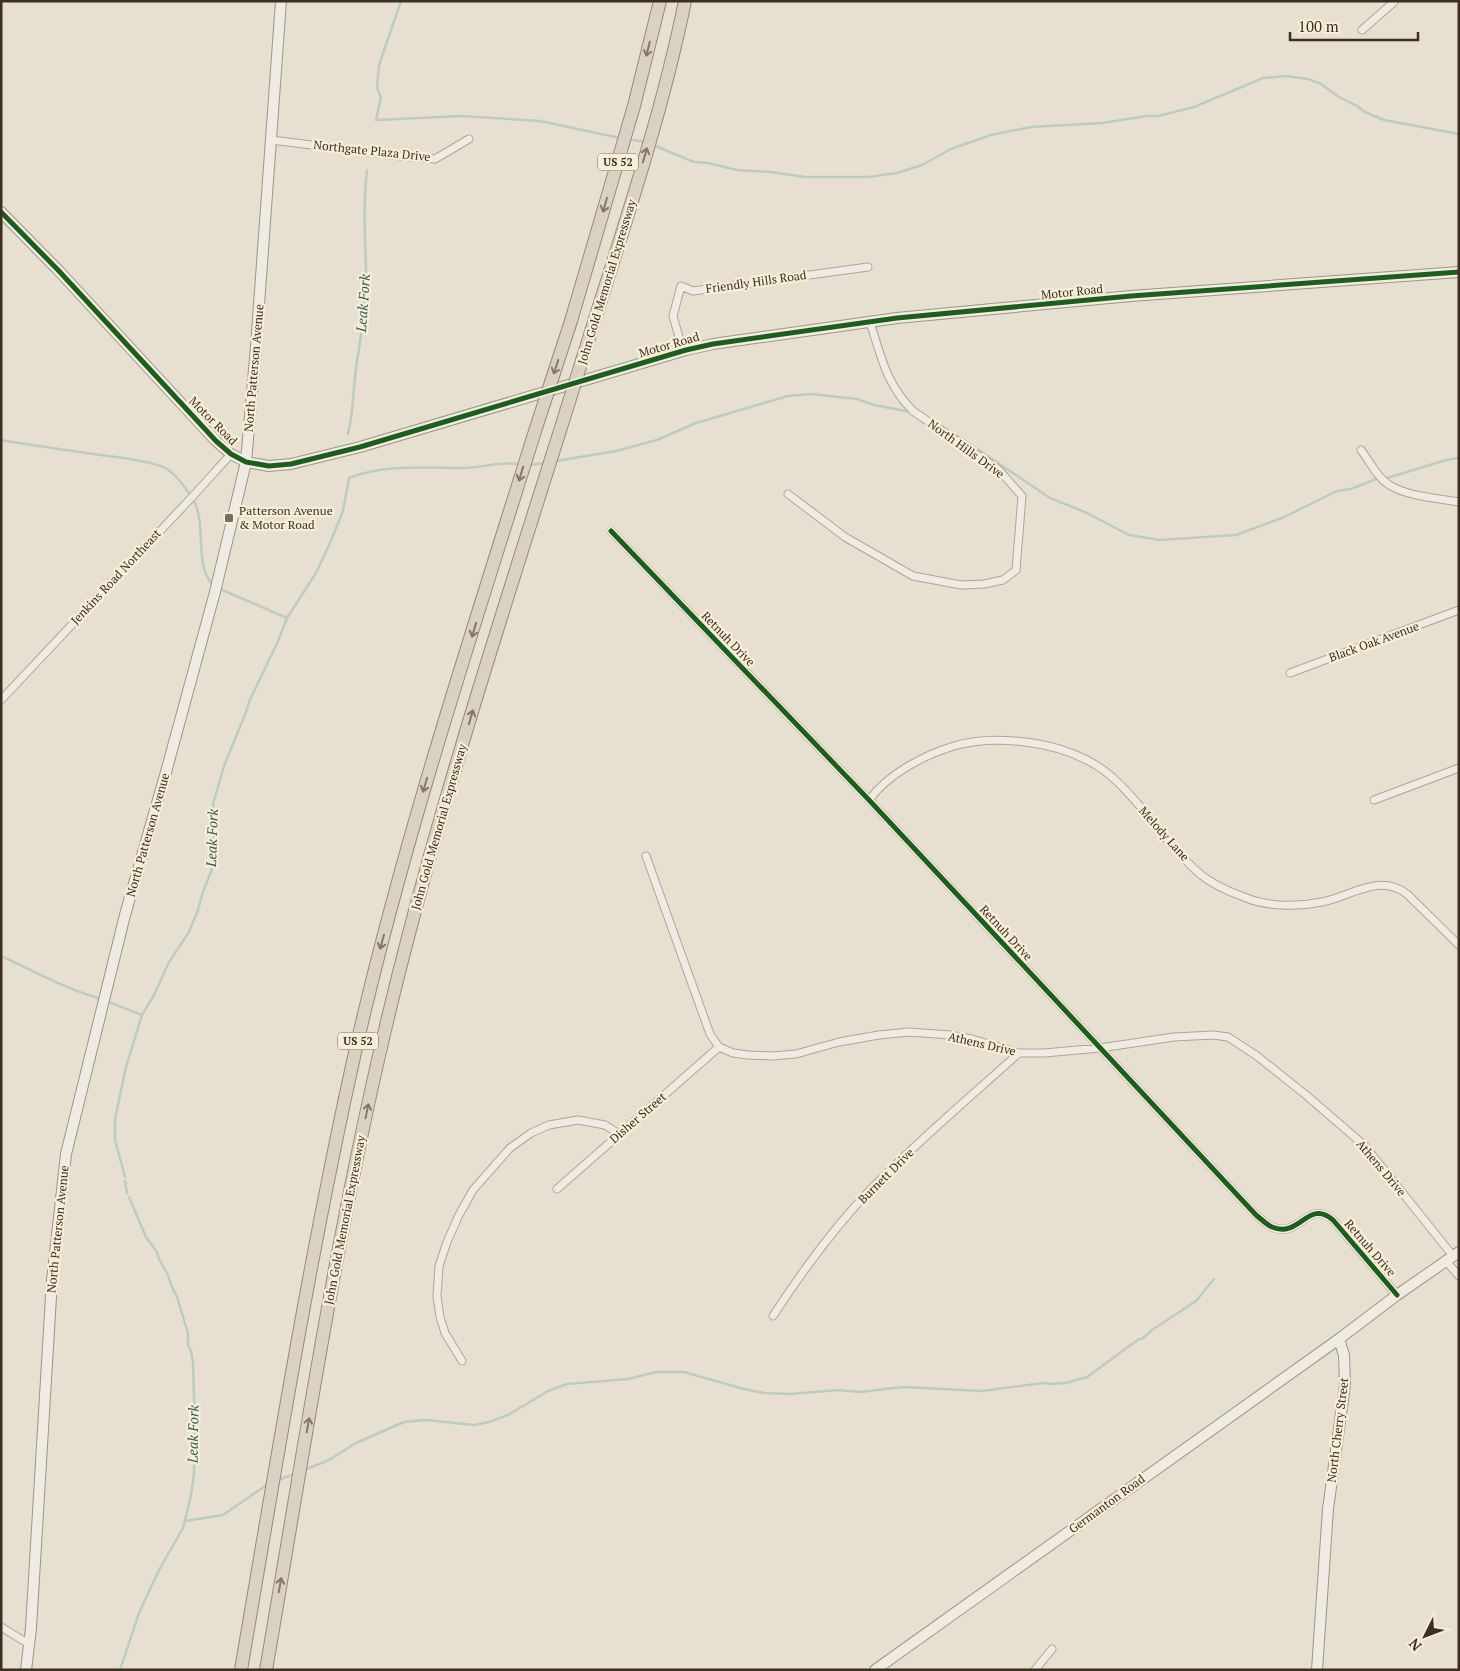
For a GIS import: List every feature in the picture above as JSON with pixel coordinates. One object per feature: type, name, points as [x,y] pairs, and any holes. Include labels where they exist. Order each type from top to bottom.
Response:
[{"type":"highway","name":"John Gold Memorial Expressway","points":[[241,1670],[319,1225],[375,970],[421,797],[571,321],[634,106],[660,1]]},
{"type":"highway","name":"John Gold Memorial Expressway","points":[[266,1670],[332,1289],[365,1120],[406,943],[483,675],[654,125],[685,1]]},
{"type":"highway","points":[[271,1670],[272,1634]]},
{"type":"main road","name":"North Patterson Avenue","points":[[26,1670],[52,1280],[66,1154],[125,915],[215,592],[246,462],[280,1]]},
{"type":"main road","name":"Motor Road","points":[[1,212],[58,270],[216,441],[231,454],[246,462],[269,466],[328,456],[683,351],[713,344],[870,322],[1132,296],[1459,272]]},
{"type":"main road","points":[[1338,1339],[1397,1294],[1452,1256]]},
{"type":"main road","name":"Germanton Road","points":[[875,1670],[1338,1339]]},
{"type":"main road","name":"North Cherry Street","points":[[1317,1670],[1328,1509],[1345,1385],[1344,1355],[1338,1339]]},
{"type":"street","points":[[1362,30],[1395,1]]},
{"type":"street","name":"Northgate Plaza Drive","points":[[271,140],[435,159],[469,139]]},
{"type":"street","name":"Friendly Hills Road","points":[[683,351],[673,316],[681,286],[693,291],[868,268]]},
{"type":"street","name":"North Hills Drive","points":[[788,494],[845,537],[913,576],[961,585],[984,584],[1003,580],[1016,570],[1022,496],[999,470],[913,411],[904,401],[887,376],[870,322]]},
{"type":"street","points":[[1361,450],[1379,475],[1390,485],[1416,494],[1459,502]]},
{"type":"street","name":"Jenkins Road Northeast","points":[[1,700],[231,454]]},
{"type":"street","name":"Retnuh Drive","points":[[611,532],[869,800],[1256,1216],[1271,1227],[1281,1230],[1289,1229],[1309,1216],[1325,1213],[1397,1294]]},
{"type":"street","name":"Black Oak Avenue","points":[[1290,673],[1459,610]]},
{"type":"street","name":"Melody Lane","points":[[869,800],[875,792],[902,771],[926,758],[962,744],[1000,740],[1032,742],[1050,746],[1084,758],[1100,768],[1129,794],[1171,844],[1201,875],[1245,898],[1275,904],[1317,903],[1376,885],[1386,884],[1399,887],[1408,894],[1459,945]]},
{"type":"street","points":[[1374,800],[1459,768]]},
{"type":"street","points":[[646,856],[710,1034],[720,1047]]},
{"type":"street","name":"Athens Drive","points":[[720,1047],[748,1055],[772,1056],[796,1054],[839,1042],[909,1032],[950,1034],[1019,1053],[1044,1053],[1100,1048],[1174,1037],[1213,1035],[1228,1037],[1258,1056],[1365,1146],[1452,1256],[1459,1276]]},
{"type":"street","name":"Disher Street","points":[[557,1189],[720,1047]]},
{"type":"street","name":"Burnett Drive","points":[[773,1316],[848,1214],[872,1188],[899,1161],[1019,1053]]},
{"type":"street","points":[[462,1361],[445,1333],[440,1317],[437,1296],[440,1266],[447,1242],[473,1190],[510,1148],[531,1133],[549,1125],[578,1120],[605,1126],[619,1134]]},
{"type":"street","points":[[1,1627],[29,1644]]},
{"type":"street","points":[[1035,1670],[1052,1649]]},
{"type":"waterway","points":[[401,1],[379,65],[377,88],[381,97],[376,120],[461,116],[540,121],[620,138]]},
{"type":"waterway","points":[[653,145],[694,162],[708,163],[737,170],[806,177],[868,177],[897,173],[922,165],[951,149],[991,135],[1031,127],[1102,123],[1158,116],[1194,107],[1263,78],[1286,76],[1308,79],[1321,84],[1365,112],[1384,120],[1459,134]]},
{"type":"waterway","points":[[628,139],[645,142]]},
{"type":"waterway","name":"Leak Fork","points":[[348,434],[365,293],[367,170]]},
{"type":"waterway","points":[[556,461],[616,451],[657,440],[696,423],[788,396],[811,394],[857,399],[874,405],[911,412]]},
{"type":"waterway","points":[[930,419],[1050,498],[1085,512],[1129,535],[1160,540],[1236,535],[1282,518],[1337,491],[1351,489],[1376,479],[1384,479],[1446,460],[1459,458]]},
{"type":"waterway","points":[[1,440],[138,460],[167,469],[181,482],[198,512],[204,570],[213,585]]},
{"type":"waterway","points":[[529,465],[545,463]]},
{"type":"waterway","name":"Leak Fork","points":[[125,1177],[115,1140],[115,1119],[126,1067],[142,1015],[154,995],[169,962],[189,932],[198,910],[212,869],[214,839],[213,804],[224,766],[249,702],[287,618],[316,573],[330,543],[343,511],[349,478],[391,469],[420,467],[467,468],[521,464]]},
{"type":"waterway","points":[[218,588],[287,618]]},
{"type":"waterway","points":[[1,956],[63,985],[101,999]]},
{"type":"waterway","points":[[106,1001],[142,1015]]},
{"type":"waterway","name":"Leak Fork","points":[[125,1181],[127,1193]]},
{"type":"waterway","name":"Leak Fork","points":[[120,1670],[139,1613],[159,1570],[183,1528],[194,1474],[195,1430],[193,1362],[188,1345],[188,1333],[176,1294],[167,1273],[157,1252],[146,1237],[129,1197]]},
{"type":"waterway","points":[[304,1470],[329,1460],[356,1443],[404,1422],[426,1420],[474,1425],[508,1415],[548,1391],[567,1384],[628,1379],[656,1372],[684,1372],[744,1389],[764,1393],[790,1394],[838,1390],[860,1392],[903,1387],[982,1391],[1044,1383],[1066,1383],[1087,1377],[1139,1339],[1142,1339],[1152,1330],[1196,1301],[1214,1279]]},
{"type":"waterway","points":[[278,1480],[294,1474]]},
{"type":"waterway","points":[[185,1521],[223,1515],[268,1484]]},
{"type":"cycle path","points":[[1,212],[58,270],[216,441],[231,454],[246,462],[269,466],[291,464],[360,447],[686,350],[713,344],[897,318],[1131,296],[1459,272]]},
{"type":"cycle path","points":[[611,531],[869,800],[1256,1215],[1270,1226],[1282,1229],[1290,1228],[1310,1216],[1324,1214],[1333,1220],[1397,1295]]},
{"type":"place","name":"Patterson Avenue & Motor Road","points":[[229,518]]}]
